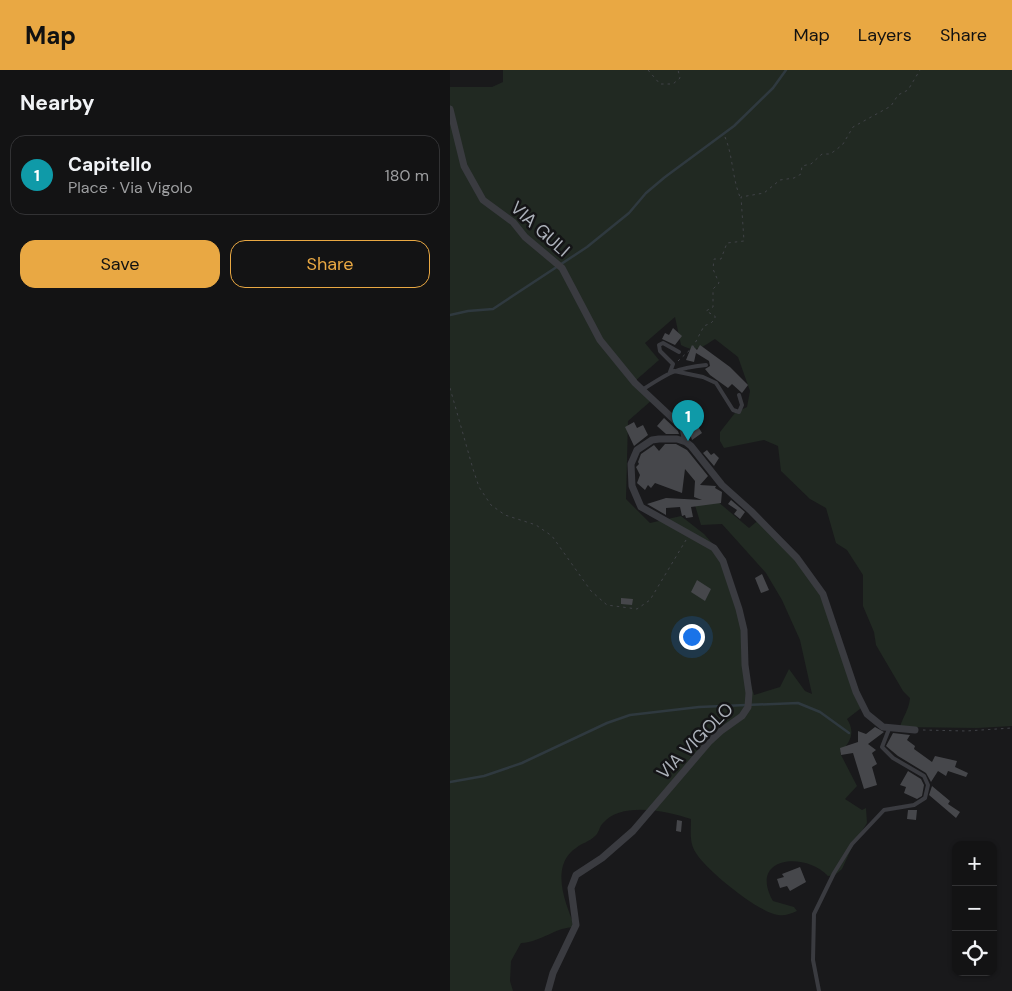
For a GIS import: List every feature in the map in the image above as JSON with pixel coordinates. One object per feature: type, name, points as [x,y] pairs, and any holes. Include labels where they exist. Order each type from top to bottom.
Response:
[{"type":"street","name":"VIA GULI","points":[[450,109],[464,166],[483,200],[513,222],[525,237],[562,268],[600,340],[642,390]]},
{"type":"street","points":[[642,390],[683,428],[686,442],[722,485],[797,558],[823,594],[856,692],[867,714],[883,728],[915,730]]},
{"type":"street","name":"VIA VIGOLO","points":[[548,991],[553,973],[576,925],[571,888],[576,875],[602,858],[633,831],[709,742],[721,730],[742,716],[748,707],[749,693],[745,665],[744,630],[724,561],[714,548],[690,533],[667,523],[641,506],[632,486],[631,464],[637,450],[652,440],[686,442]]},
{"type":"lane","points":[[672,371],[672,364],[660,351],[659,345],[662,343],[679,352]]},
{"type":"lane","points":[[642,390],[672,371],[706,365]]},
{"type":"lane","points":[[672,371],[704,377],[716,384],[733,410],[740,412],[742,405],[739,395]]},
{"type":"lane","points":[[819,991],[813,960],[814,914],[834,873],[852,844],[884,810],[914,805],[925,798],[928,785],[924,776],[893,758],[882,747],[889,729]]},
{"type":"path","points":[[648,70],[660,84],[673,84],[680,78],[678,70]]},
{"type":"path","points":[[740,197],[764,193],[780,180],[794,178],[801,174],[802,166],[811,164],[822,154],[830,154],[836,150],[843,144],[853,128],[891,106],[898,95],[908,90],[920,70]]},
{"type":"path","points":[[672,364],[689,352],[704,326],[715,319],[715,316],[706,311],[713,307],[713,289],[719,283],[713,269],[714,259],[721,259],[727,243],[744,241],[740,197],[735,185],[729,146],[725,137]]},
{"type":"path","points":[[450,388],[479,487],[492,505],[505,514],[536,525],[552,536],[591,591],[607,605],[637,608],[650,600],[690,533]]},
{"type":"path","points":[[915,730],[944,729],[966,731],[1012,728]]},
{"type":"shaded area","points":[[503,70],[1012,70],[1012,726],[977,728],[900,727],[910,698],[903,691],[876,645],[874,632],[863,606],[863,575],[847,550],[836,543],[826,508],[810,499],[781,471],[778,446],[764,440],[724,448],[720,441],[720,432],[735,413],[747,407],[750,391],[738,357],[715,339],[706,345],[694,349],[681,345],[675,317],[645,343],[659,360],[635,381],[652,400],[628,421],[626,499],[650,523],[681,516],[704,534],[726,559],[733,590],[746,624],[744,661],[754,695],[780,687],[789,669],[805,691],[812,694],[800,640],[782,600],[766,573],[722,524],[701,525],[694,502],[717,501],[749,528],[761,518],[827,599],[841,647],[865,705],[847,719],[850,724],[851,737],[840,753],[857,786],[845,799],[862,810],[866,808],[867,823],[852,847],[842,869],[835,875],[828,876],[818,868],[806,863],[793,861],[773,867],[768,875],[767,886],[773,901],[794,907],[797,911],[778,915],[746,899],[710,870],[692,845],[691,819],[670,813],[645,810],[621,812],[611,816],[603,823],[596,835],[576,848],[568,856],[563,865],[561,875],[564,897],[575,927],[561,929],[535,940],[521,943],[511,961],[510,981],[513,991],[450,991],[450,87],[492,87],[503,82]]},
{"type":"building","points":[[673,328],[682,336],[675,345],[662,339],[665,333],[669,335]]},
{"type":"building","points":[[692,345],[697,350],[700,345],[730,367],[748,385],[742,393],[732,384],[728,388],[710,375],[705,369],[710,366],[709,361],[696,353],[694,362],[686,360]]},
{"type":"building","points":[[664,418],[679,434],[666,434],[657,426]]},
{"type":"building","points":[[634,422],[637,428],[643,425],[648,435],[634,446],[625,427]]},
{"type":"building","points":[[697,425],[702,433],[692,440],[689,431]]},
{"type":"building","points":[[665,444],[676,444],[687,450],[708,476],[700,485],[716,486],[715,488],[722,492],[721,503],[691,507],[693,517],[686,518],[685,515],[682,516],[680,507],[666,508],[666,515],[647,504],[666,498],[702,500],[694,497],[695,481],[685,469],[682,493],[655,483],[651,488],[648,485],[645,490],[637,483],[640,475],[636,467],[639,464],[641,454],[654,445],[659,451]]},
{"type":"building","points":[[707,450],[711,455],[714,453],[719,458],[714,466],[703,453]]},
{"type":"building","points":[[731,500],[745,512],[740,519],[734,514],[737,510],[728,504]]},
{"type":"building","points":[[762,574],[769,590],[761,593],[755,578]]},
{"type":"building","points":[[697,580],[711,589],[705,601],[691,592]]},
{"type":"building","points":[[621,598],[633,599],[632,605],[621,604]]},
{"type":"building","points":[[875,727],[884,732],[868,744],[876,750],[872,753],[877,764],[872,767],[877,785],[864,789],[853,753],[841,755],[840,748],[858,742],[858,731],[866,734]]},
{"type":"building","points":[[893,733],[910,735],[907,740],[915,746],[914,749],[932,762],[935,756],[957,761],[955,767],[968,773],[966,777],[948,771],[946,776],[938,771],[931,782],[926,773],[898,756],[886,746]]},
{"type":"building","points":[[908,771],[921,779],[924,785],[922,796],[917,799],[904,793],[906,787],[900,785]]},
{"type":"building","points":[[932,786],[950,801],[948,804],[960,812],[956,818],[929,795]]},
{"type":"building","points":[[908,810],[917,810],[916,820],[907,819]]},
{"type":"building","points":[[677,820],[682,821],[681,832],[676,831]]},
{"type":"building","points":[[800,867],[806,882],[790,891],[787,886],[780,888],[777,879],[784,877],[782,874]]},
{"type":"waterway","points":[[450,315],[493,309],[587,247],[629,213],[646,193],[665,177],[734,126],[773,88],[786,70]]},
{"type":"waterway","points":[[450,782],[484,776],[522,763],[607,723],[630,715],[699,707],[798,703],[820,712],[849,733]]},
{"type":"place","name":"Capitello","points":[[688,441]]}]
